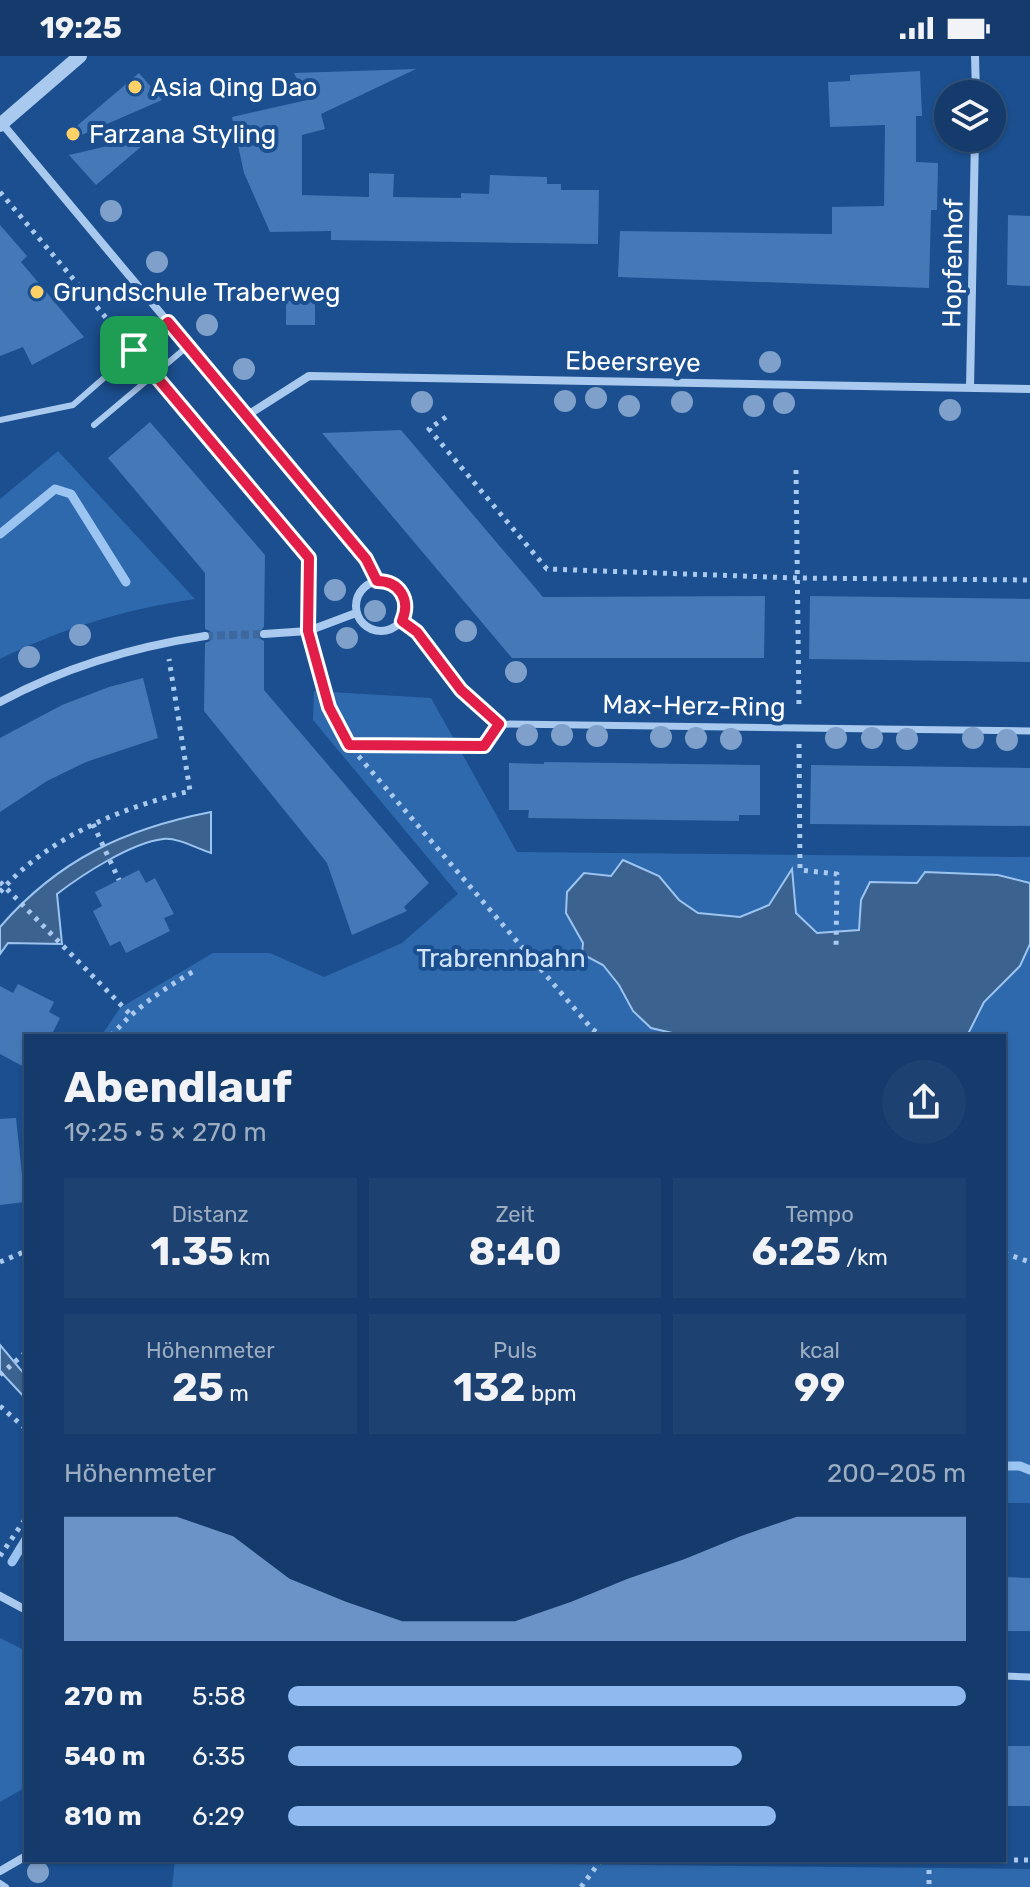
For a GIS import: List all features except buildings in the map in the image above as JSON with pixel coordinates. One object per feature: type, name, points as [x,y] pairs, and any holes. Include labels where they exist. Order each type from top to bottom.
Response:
[{"type":"street","points":[[80,56],[1,123],[366,559],[377,581]]},
{"type":"street","points":[[975,56],[976,80]]},
{"type":"street","name":"Hopfenhof","points":[[970,388],[975,152]]},
{"type":"street","name":"Ebeersreye","points":[[246,416],[309,376],[1030,389]]},
{"type":"street","points":[[377,581],[389,582],[401,591],[406,604],[402,621],[392,629],[377,632],[365,626],[356,613],[356,599],[360,591],[377,581]]},
{"type":"street","points":[[264,634],[308,631],[356,613]]},
{"type":"street","points":[[402,621],[417,632],[461,690],[499,724]]},
{"type":"street","points":[[0,702],[49,677],[99,658],[205,636]]},
{"type":"street","name":"Max-Herz-Ring","points":[[499,724],[1030,731]]},
{"type":"street","points":[[0,1596],[24,1609]]},
{"type":"street","points":[[1006,1676],[1030,1677]]},
{"type":"street","points":[[0,1871],[24,1857]]},
{"type":"lane","points":[[0,420],[73,405],[168,322]]},
{"type":"lane","points":[[94,425],[188,346]]},
{"type":"lane","points":[[0,1883],[6,1887]]},
{"type":"path","points":[[0,192],[134,350]]},
{"type":"path","points":[[154,374],[309,558],[308,631],[329,707],[349,745],[534,963],[599,1034]]},
{"type":"path","points":[[446,417],[429,429],[547,569],[797,578],[1030,580]]},
{"type":"path","points":[[0,892],[2,884],[93,824],[158,799],[190,791],[166,642]]},
{"type":"path","points":[[349,745],[484,746],[499,724]]},
{"type":"path","points":[[93,824],[119,880]]},
{"type":"path","points":[[2,884],[130,1014]]},
{"type":"path","points":[[836,950],[837,932]]},
{"type":"path","points":[[113,1034],[130,1014],[158,992],[194,971]]},
{"type":"path","points":[[0,1262],[24,1252]]},
{"type":"path","points":[[1006,1254],[1030,1262]]},
{"type":"path","points":[[0,1375],[24,1354]]},
{"type":"path","points":[[0,1406],[24,1427]]},
{"type":"path","points":[[0,1556],[24,1521]]},
{"type":"path","points":[[1006,1860],[1030,1860]]},
{"type":"path","points":[[581,1887],[600,1862]]},
{"type":"path","points":[[929,1862],[929,1887]]},
{"type":"green space","points":[[58,451],[195,599],[95,621],[0,659],[0,499]]},
{"type":"green space","name":"Trabrennbahn","points":[[314,691],[431,698],[517,852],[1030,857],[1030,883],[998,875],[917,883],[870,882],[861,900],[860,930],[817,933],[796,913],[791,870],[769,905],[740,917],[699,913],[679,900],[659,876],[611,876],[566,913],[583,943],[582,954],[603,965],[619,985],[633,1011],[681,1034],[102,1034],[120,1008],[213,953],[270,953],[324,977],[402,943],[458,894],[313,720]]},
{"type":"green space","points":[[1030,944],[1030,1503],[1006,1503],[1006,1034],[968,1034],[984,1002],[1020,966]]},
{"type":"green space","points":[[0,1638],[24,1650],[24,1788],[0,1802]]},
{"type":"green space","points":[[175,1862],[1030,1869],[1030,1887],[172,1887]]},
{"type":"shaded area","points":[[211,812],[211,853],[181,841],[163,839],[122,853],[57,894],[62,944],[8,943],[0,954],[0,927],[45,883],[69,866],[121,838]]},
{"type":"shaded area","points":[[623,860],[659,876],[679,900],[698,913],[740,917],[769,905],[792,869],[796,913],[817,933],[859,930],[861,900],[870,882],[917,883],[925,872],[998,875],[1030,883],[1030,944],[1020,966],[984,1002],[968,1034],[676,1034],[651,1028],[633,1011],[619,985],[603,965],[582,954],[583,943],[566,913],[567,892],[584,873],[611,876]]},
{"type":"shaded area","points":[[0,1345],[24,1374],[24,1397],[0,1371]]},
{"type":"waterway","points":[[0,534],[55,489],[71,494],[126,582]]},
{"type":"waterway","points":[[1006,1466],[1030,1470]]},
{"type":"waterway","points":[[12,1562],[24,1542]]},
{"type":"tunnel","points":[[205,636],[264,634]]},
{"type":"place","name":"Asia Qing Dao","points":[[135,87]]},
{"type":"place","name":"Farzana Styling","points":[[73,134]]},
{"type":"place","name":"Grundschule Traberweg","points":[[37,292]]},
{"type":"route","points":[[168,322],[366,559],[377,581],[389,582],[401,591],[406,604],[402,621],[417,632],[461,690],[499,724],[484,746],[349,745],[329,707],[308,631],[309,558],[134,350],[168,322]]}]
